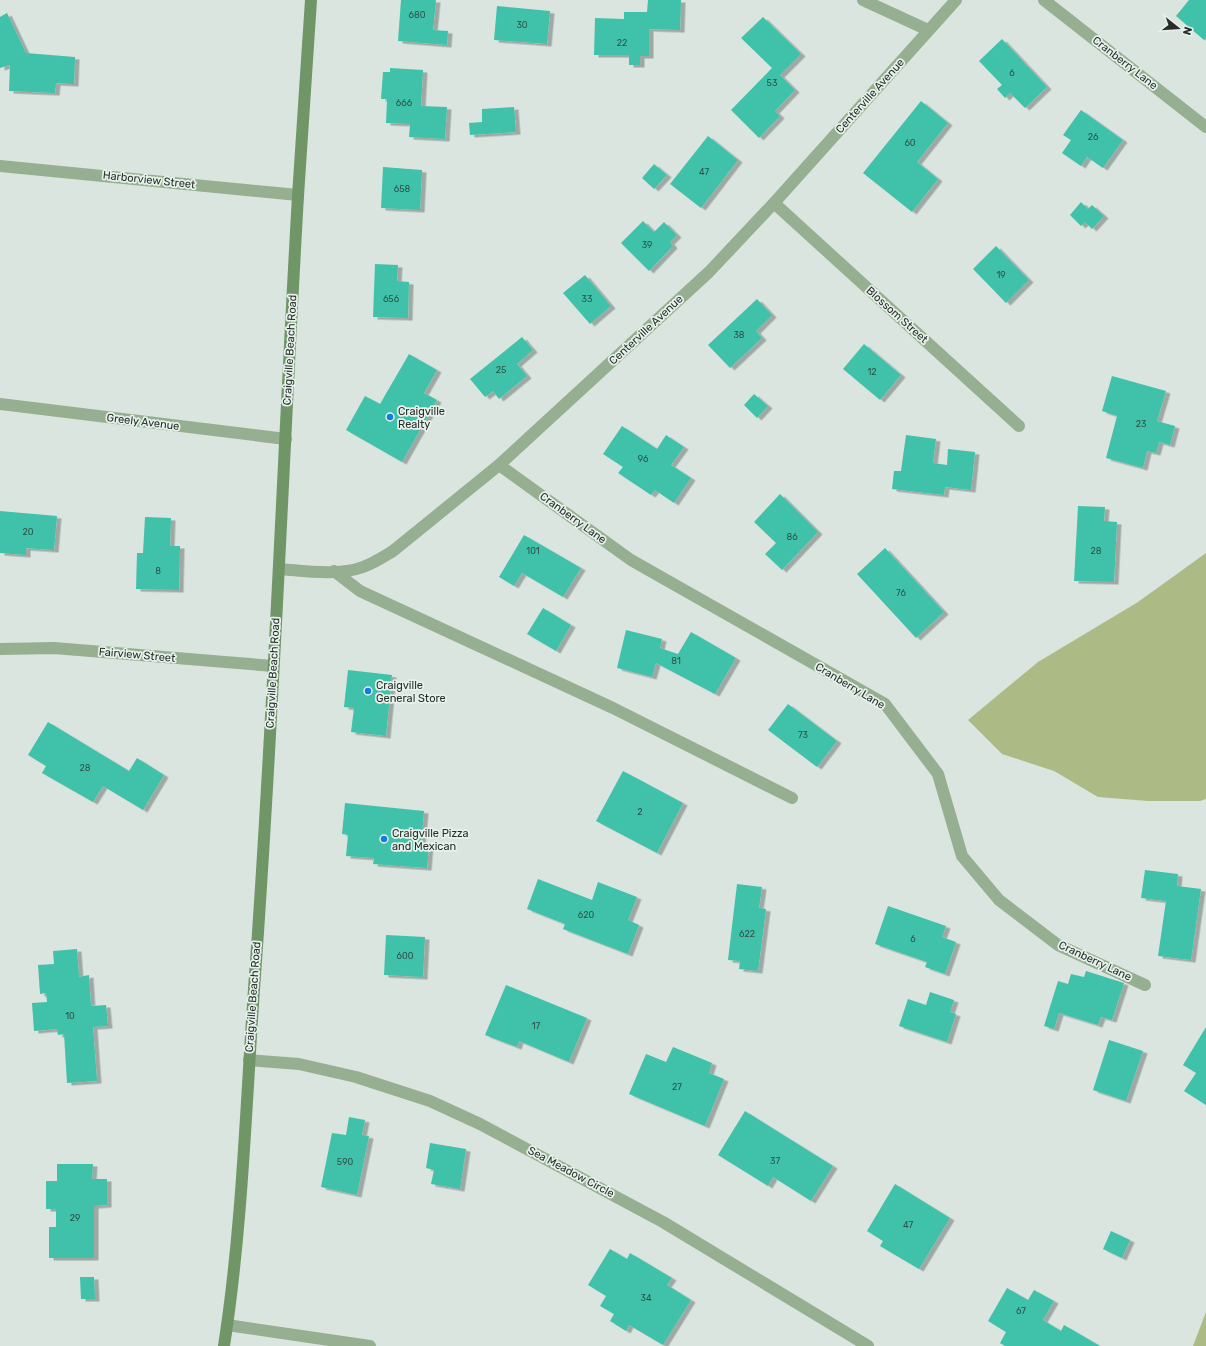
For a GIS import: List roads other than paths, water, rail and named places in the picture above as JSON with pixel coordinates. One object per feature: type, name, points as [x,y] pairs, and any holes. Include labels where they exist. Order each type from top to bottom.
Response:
[{"type":"main road","name":"Craigville Beach Road","points":[[224,1346],[238,1240],[263,866],[273,666],[280,569],[298,195],[311,0]]},
{"type":"street","points":[[863,0],[928,30]]},
{"type":"street","name":"Centerville Avenue","points":[[280,569],[334,572],[362,568],[393,551],[499,464],[709,272],[774,203],[956,0]]},
{"type":"street","name":"Cranberry Lane","points":[[1044,0],[1206,127]]},
{"type":"street","name":"Harborview Street","points":[[0,166],[298,195]]},
{"type":"street","name":"Blossom Street","points":[[774,203],[1019,426]]},
{"type":"street","name":"Greely Avenue","points":[[0,404],[286,439]]},
{"type":"street","name":"Cranberry Lane","points":[[499,464],[631,560],[885,704],[938,774],[962,856],[999,900],[1058,945],[1145,985]]},
{"type":"street","points":[[334,572],[360,591],[613,708],[792,798]]},
{"type":"street","name":"Fairview Street","points":[[0,653],[54,648],[273,666]]},
{"type":"street","name":"Sea Meadow Circle","points":[[249,1060],[299,1064],[356,1077],[430,1101],[466,1117],[663,1222],[868,1346]]},
{"type":"street","points":[[227,1325],[370,1346]]},
{"type":"place","name":"Craigville Realty","points":[[390,417]]},
{"type":"place","name":"Craigville General Store","points":[[368,691]]},
{"type":"place","name":"Craigville Pizza and Mexican","points":[[384,839]]}]
